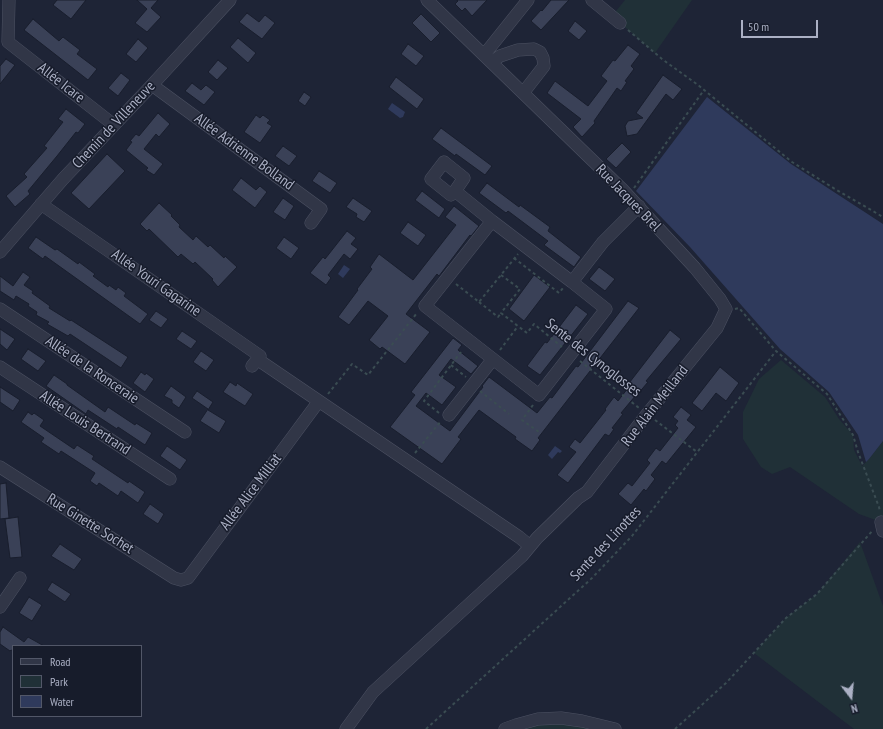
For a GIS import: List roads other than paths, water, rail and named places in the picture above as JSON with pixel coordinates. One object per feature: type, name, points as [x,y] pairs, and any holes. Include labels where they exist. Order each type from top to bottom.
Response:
[{"type":"street","name":"Allée Icare","points":[[9,0],[4,43],[114,125]]},
{"type":"street","name":"Chemin de Villeneuve","points":[[0,252],[41,204],[230,0]]},
{"type":"street","name":"Rue Jacques Brel","points":[[427,0],[639,206],[653,224],[695,268],[720,299],[726,309]]},
{"type":"street","points":[[488,59],[528,0]]},
{"type":"street","points":[[592,0],[620,23]]},
{"type":"street","points":[[488,59],[518,50],[534,49],[540,52],[543,58],[544,66],[523,93]]},
{"type":"street","name":"Allée Adrienne Bolland","points":[[152,85],[321,209],[311,223]]},
{"type":"street","points":[[455,190],[492,221],[606,309],[539,395],[425,306],[492,221]]},
{"type":"street","name":"Allée Youri Gagarine","points":[[41,204],[260,356],[254,363],[320,402]]},
{"type":"street","points":[[571,281],[603,242],[639,206]]},
{"type":"street","name":"Allée de la Ronceraie","points":[[0,309],[185,432]]},
{"type":"street","name":"Rue Alain Meilland","points":[[346,729],[373,692],[522,556],[578,498],[588,492],[647,414],[717,328],[726,309]]},
{"type":"street","points":[[449,415],[493,359]]},
{"type":"street","name":"Allée Louis Bertrand","points":[[0,367],[170,479]]},
{"type":"street","points":[[320,402],[530,546]]},
{"type":"street","name":"Allée Alice Milliat","points":[[181,580],[188,578],[320,402]]},
{"type":"street","name":"Rue Ginette Sochet","points":[[0,467],[174,578],[181,580]]},
{"type":"street","points":[[0,607],[20,578]]},
{"type":"street","points":[[505,729],[538,719],[561,718],[582,721],[615,729]]},
{"type":"water","points":[[707,97],[791,164],[883,224],[883,441],[866,462],[858,435],[829,392],[780,349],[690,247],[636,191]]},
{"type":"water","points":[[392,103],[405,112],[403,117],[400,118],[388,109]]},
{"type":"water","points":[[344,265],[350,269],[343,278],[338,274]]},
{"type":"water","points":[[555,446],[562,451],[560,453],[558,452],[552,459],[548,455]]}]
